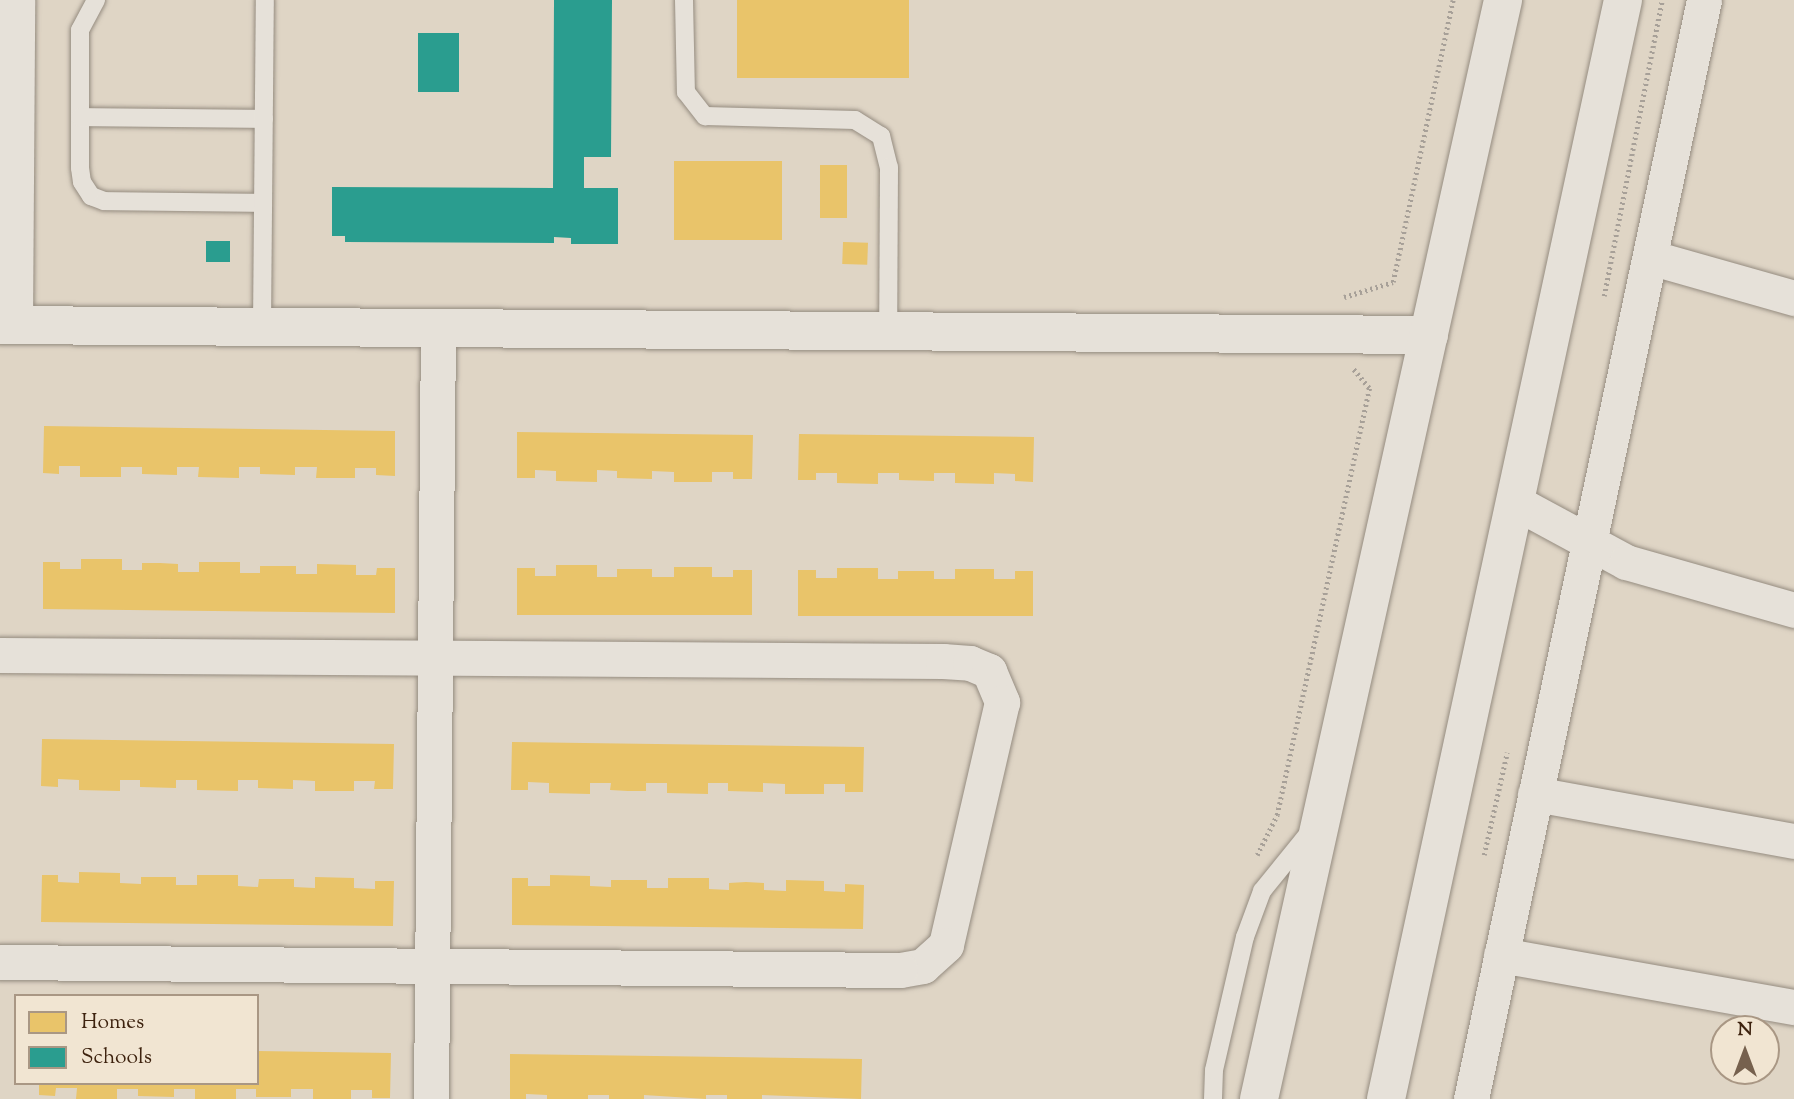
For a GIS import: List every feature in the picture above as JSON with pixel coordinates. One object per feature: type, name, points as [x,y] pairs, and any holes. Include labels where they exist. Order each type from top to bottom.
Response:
[{"type":"street","points":[[16,0],[7,324],[1429,335]]},
{"type":"street","points":[[1259,1099],[1503,0]]},
{"type":"street","points":[[1386,1099],[1623,0]]},
{"type":"street","points":[[1471,1099],[1587,542],[1653,258],[1704,0]]},
{"type":"street","points":[[1653,258],[1794,298]]},
{"type":"street","points":[[432,1099],[438,327]]},
{"type":"street","points":[[1516,502],[1626,562],[1794,610]]},
{"type":"street","points":[[0,655],[970,663],[989,671],[997,681],[1002,711],[946,945],[923,966],[900,970],[0,962]]},
{"type":"street","points":[[1535,794],[1794,841]]},
{"type":"street","points":[[1501,955],[1794,1007]]},
{"type":"lane","points":[[96,0],[80,30],[82,182],[91,196],[104,201],[263,203]]},
{"type":"lane","points":[[262,325],[265,0]]},
{"type":"lane","points":[[684,0],[686,92],[705,117],[855,120],[881,136],[889,167],[888,331]]},
{"type":"lane","points":[[80,117],[264,119]]},
{"type":"lane","points":[[1213,1099],[1214,1070],[1245,937],[1262,891],[1323,817]]},
{"type":"path","points":[[1254,861],[1277,815],[1369,388],[1350,366],[1327,359],[1331,333],[1345,297],[1393,282],[1453,0]]},
{"type":"building: Homes","points":[[737,0],[909,0],[909,78],[737,78]]},
{"type":"building: Homes","points":[[674,161],[782,161],[782,240],[674,240]]},
{"type":"building: Homes","points":[[820,165],[847,165],[847,218],[820,218]]},
{"type":"building: Homes","points":[[843,242],[868,243],[867,265],[842,264]]},
{"type":"building: Homes","points":[[44,426],[395,431],[395,476],[376,475],[376,468],[355,468],[355,478],[316,478],[317,467],[295,467],[295,475],[260,474],[260,467],[239,467],[239,478],[198,477],[199,467],[177,467],[177,475],[142,474],[142,467],[121,467],[121,477],[80,477],[80,466],[59,466],[59,474],[43,473]]},
{"type":"building: Homes","points":[[517,432],[753,435],[752,479],[733,479],[733,472],[712,472],[712,482],[674,482],[674,472],[652,471],[652,479],[617,478],[617,471],[597,470],[597,482],[556,481],[556,471],[535,470],[535,478],[517,478]]},
{"type":"building: Homes","points":[[799,434],[1034,437],[1033,482],[1015,481],[1015,474],[994,473],[994,484],[955,483],[955,473],[934,473],[934,481],[899,480],[899,473],[878,473],[878,484],[837,483],[837,473],[816,473],[816,480],[798,480]]},
{"type":"building: Homes","points":[[81,559],[122,559],[122,570],[142,570],[142,563],[178,564],[178,572],[199,572],[199,562],[240,562],[240,573],[260,573],[260,566],[296,566],[296,574],[317,574],[317,564],[356,565],[356,575],[376,575],[377,568],[395,568],[395,613],[43,609],[43,562],[60,562],[60,569],[81,569]]},
{"type":"building: Homes","points":[[556,565],[597,565],[597,577],[617,577],[617,569],[652,569],[652,577],[674,577],[674,567],[712,567],[712,577],[733,577],[733,570],[752,570],[752,615],[517,615],[517,568],[535,568],[535,576],[556,576]]},
{"type":"building: Homes","points":[[837,568],[878,568],[878,579],[898,579],[898,571],[934,571],[934,579],[955,579],[955,569],[994,569],[994,579],[1015,579],[1015,571],[1033,571],[1033,616],[798,616],[798,570],[816,570],[816,578],[837,578]]},
{"type":"building: Homes","points":[[42,739],[394,744],[393,789],[374,789],[375,781],[354,781],[354,791],[315,791],[315,781],[293,780],[293,789],[258,788],[258,780],[238,780],[238,791],[197,790],[197,780],[176,780],[176,788],[140,787],[140,780],[120,780],[120,791],[79,790],[79,780],[58,779],[58,787],[41,786]]},
{"type":"building: Homes","points":[[512,742],[864,747],[863,792],[845,792],[845,784],[824,784],[824,794],[785,794],[785,784],[763,783],[763,792],[728,791],[728,783],[708,783],[708,794],[667,793],[667,783],[646,783],[646,791],[628,791],[610,790],[611,783],[590,783],[590,794],[549,793],[549,783],[528,782],[528,790],[511,790]]},
{"type":"building: Homes","points":[[79,872],[120,873],[120,883],[141,884],[141,877],[176,877],[176,885],[197,885],[197,875],[238,875],[238,886],[258,887],[259,879],[294,879],[294,887],[315,888],[315,877],[354,878],[354,888],[375,889],[375,881],[394,881],[393,926],[41,922],[42,875],[58,875],[58,882],[79,883]]},
{"type":"building: Homes","points":[[550,875],[590,876],[590,886],[611,887],[611,880],[647,880],[647,888],[668,888],[668,878],[709,878],[709,889],[729,890],[729,883],[746,882],[764,883],[764,890],[786,891],[786,880],[824,881],[824,891],[845,892],[845,884],[864,885],[863,929],[512,925],[512,878],[528,878],[528,886],[550,886]]},
{"type":"building: Homes","points":[[259,1051],[391,1053],[390,1098],[372,1098],[372,1090],[351,1090],[351,1099],[313,1099],[313,1089],[291,1089],[291,1097],[256,1097],[256,1089],[236,1089],[236,1099],[195,1099],[195,1089],[174,1089],[174,1097],[138,1096],[138,1089],[117,1089],[117,1099],[76,1099],[77,1088],[56,1088],[55,1096],[39,1095],[39,1085],[259,1085]]},
{"type":"building: Homes","points":[[510,1054],[862,1059],[861,1099],[762,1095],[762,1099],[727,1099],[727,1095],[706,1095],[706,1099],[644,1095],[644,1099],[609,1099],[609,1095],[588,1095],[588,1099],[547,1099],[547,1095],[526,1094],[526,1099],[510,1099]]},
{"type":"building: Schools","points":[[554,0],[612,0],[611,157],[584,157],[584,188],[618,188],[618,244],[571,244],[571,238],[554,237],[554,243],[345,242],[345,236],[332,236],[332,187],[553,188]]},
{"type":"building: Schools","points":[[418,33],[459,33],[459,92],[418,92]]},
{"type":"building: Schools","points":[[206,241],[230,241],[230,262],[206,262]]}]
